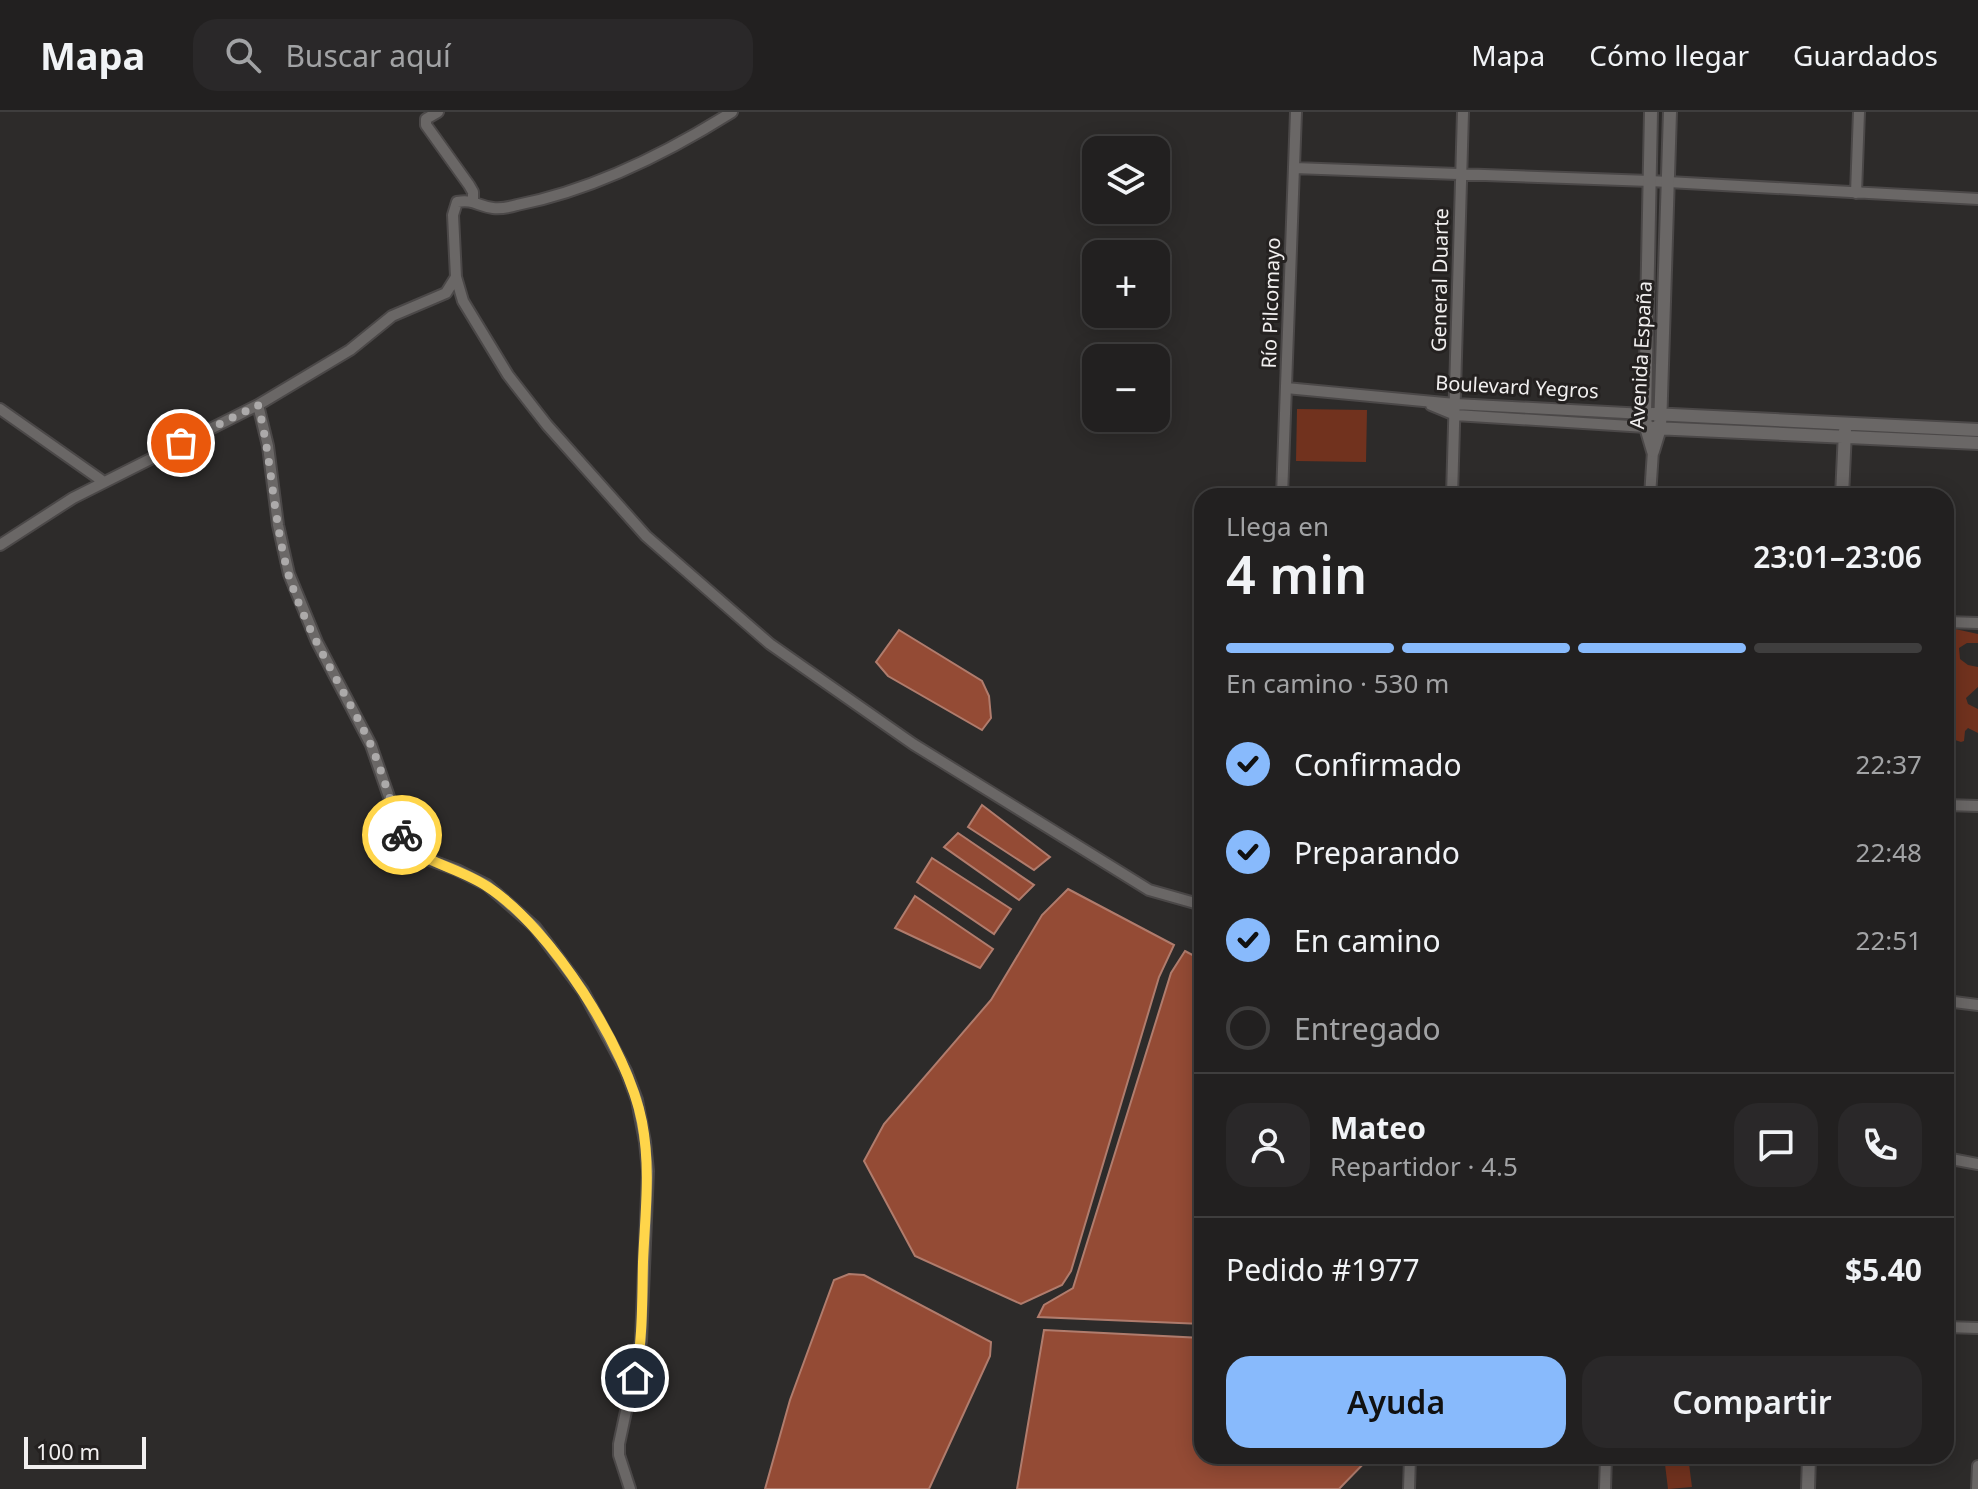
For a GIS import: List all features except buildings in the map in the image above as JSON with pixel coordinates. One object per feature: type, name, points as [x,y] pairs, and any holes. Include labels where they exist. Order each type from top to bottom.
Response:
[{"type":"street","points":[[438,112],[426,119],[426,125],[469,185],[473,201]]},
{"type":"street","points":[[732,112],[636,166],[549,197],[492,208],[473,201],[457,202],[453,215],[456,277],[463,301],[508,375],[547,425],[646,536],[770,644],[913,744],[1149,890],[1194,903]]},
{"type":"street","name":"Río Pilcomayo","points":[[1282,488],[1296,112]]},
{"type":"street","name":"General Duarte","points":[[1452,488],[1463,112]]},
{"type":"street","name":"Avenida España","points":[[1651,112],[1645,414],[1653,451]]},
{"type":"street","name":"Avenida España","points":[[1653,451],[1661,421],[1670,112]]},
{"type":"street","points":[[1856,193],[1859,112]]},
{"type":"street","points":[[1294,168],[1650,181],[1978,199]]},
{"type":"street","points":[[0,545],[73,498],[258,405],[350,350],[392,316],[446,293],[456,277]]},
{"type":"street","name":"Boulevard Yegros","points":[[1286,388],[1422,402],[1455,410],[1646,427],[1661,421]]},
{"type":"street","points":[[258,405],[268,446],[278,525],[289,574],[317,642],[371,745],[405,843],[427,859],[487,885],[535,927],[583,991],[626,1071],[637,1100],[648,1171],[641,1341],[619,1444],[619,1455],[630,1489]]},
{"type":"street","points":[[0,409],[104,482]]},
{"type":"street","name":"Boulevard Yegros","points":[[1455,410],[1645,414],[1661,421],[1845,430],[1978,443]]},
{"type":"street","points":[[1842,488],[1845,430]]},
{"type":"street","name":"Boulevard Yegros","points":[[1845,430],[1978,430]]},
{"type":"street","points":[[1651,488],[1653,451]]},
{"type":"street","points":[[1954,622],[1978,623]]},
{"type":"street","points":[[1954,805],[1978,806]]},
{"type":"street","points":[[1954,1002],[1978,1005]]},
{"type":"street","points":[[1954,1160],[1978,1164]]},
{"type":"street","points":[[1954,1327],[1978,1328]]},
{"type":"street","points":[[1409,1489],[1410,1464]]},
{"type":"street","points":[[1605,1489],[1606,1464]]},
{"type":"street","points":[[1808,1489],[1809,1464]]},
{"type":"street","points":[[1977,1489],[1978,1466]]},
{"type":"shaded area","points":[[1297,409],[1367,410],[1366,462],[1296,461]]},
{"type":"shaded area","points":[[1954,629],[1978,634],[1978,643],[1967,643],[1959,648],[1960,659],[1978,667],[1978,687],[1966,698],[1968,704],[1978,709],[1978,733],[1968,728],[1964,741],[1955,740]]},
{"type":"shaded area","points":[[899,630],[982,681],[989,696],[991,718],[982,730],[888,676],[876,662]]},
{"type":"shaded area","points":[[982,805],[1050,857],[1034,870],[968,827]]},
{"type":"shaded area","points":[[958,833],[1034,885],[1019,900],[944,847]]},
{"type":"shaded area","points":[[932,858],[1011,909],[994,934],[917,882]]},
{"type":"shaded area","points":[[1068,889],[1174,945],[1159,977],[1071,1271],[1062,1285],[1021,1304],[915,1256],[864,1161],[884,1124],[991,1000],[1042,915]]},
{"type":"shaded area","points":[[915,896],[993,949],[980,968],[895,928]]},
{"type":"shaded area","points":[[1185,951],[1194,956],[1194,1324],[1038,1317],[1044,1305],[1073,1288],[1171,973]]},
{"type":"shaded area","points":[[849,1274],[864,1275],[991,1342],[990,1356],[929,1489],[765,1489],[790,1400],[834,1280]]},
{"type":"shaded area","points":[[1044,1330],[1194,1338],[1194,1464],[1363,1464],[1339,1489],[1017,1489]]},
{"type":"shaded area","points":[[1665,1464],[1689,1464],[1692,1487],[1668,1489]]},
{"type":"way so far","points":[[181,443],[258,405],[268,446],[278,525],[289,574],[317,642],[371,745],[402,835]]},
{"type":"route","points":[[402,835],[409,848],[427,859],[487,885],[535,927],[583,991],[626,1071],[642,1121],[648,1171],[641,1341],[635,1378]]}]
